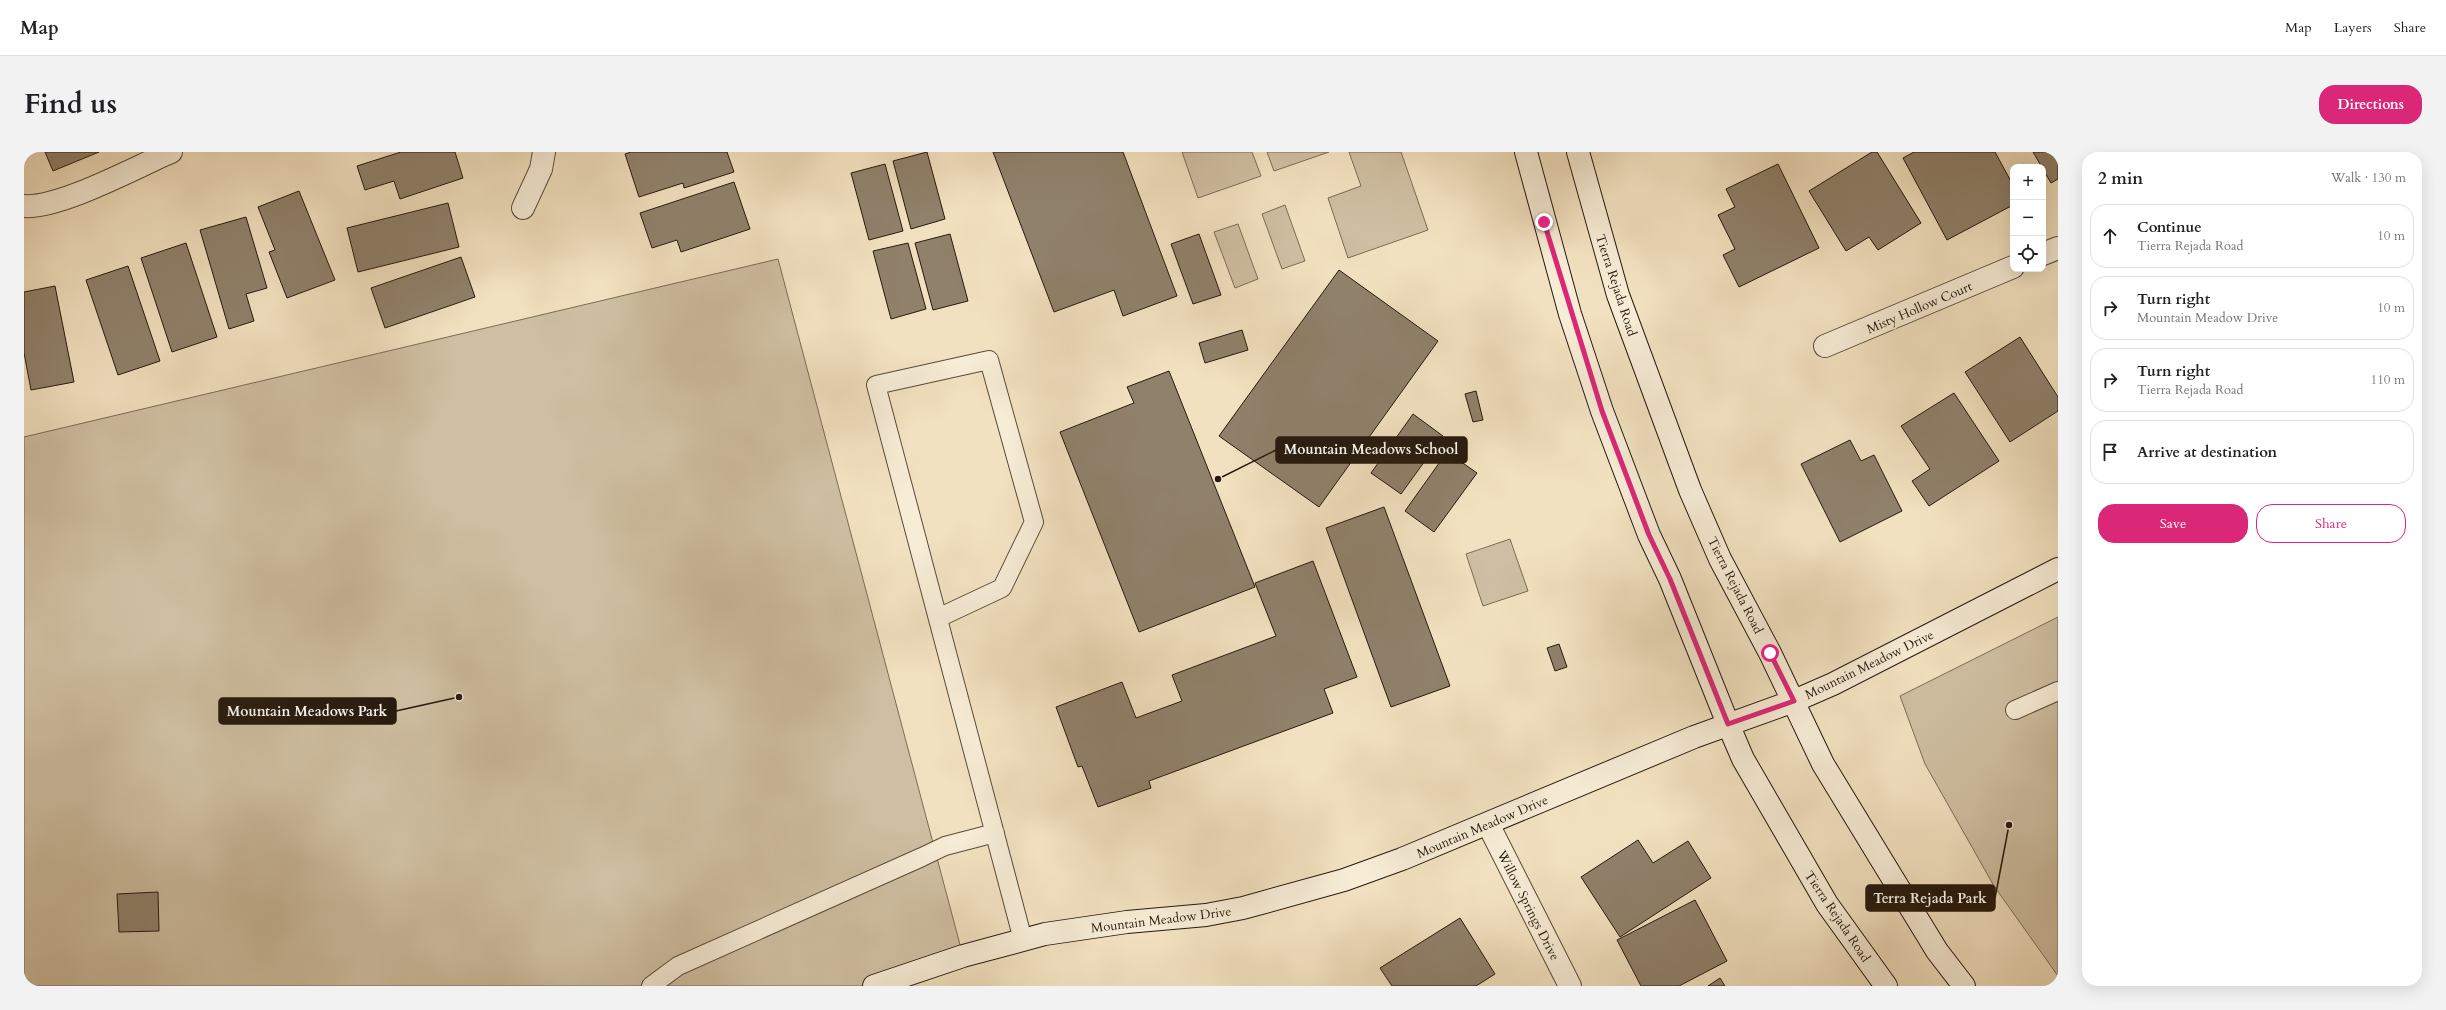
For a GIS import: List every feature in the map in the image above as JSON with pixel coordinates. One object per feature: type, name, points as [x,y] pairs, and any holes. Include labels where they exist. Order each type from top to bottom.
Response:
[{"type":"street","points":[[24,206],[49,204],[171,152]]},
{"type":"street","points":[[523,208],[541,169],[544,152]]},
{"type":"street","name":"Tierra Rejada Road","points":[[1526,152],[1570,314],[1602,411],[1649,535],[1670,579],[1743,759],[1827,904],[1886,986]]},
{"type":"street","name":"Tierra Rejada Road","points":[[1578,152],[1618,295],[1688,483],[1720,559],[1794,701],[1823,764],[1882,864],[1937,951],[1964,986]]},
{"type":"street","points":[[2046,253],[2058,248]]},
{"type":"street","name":"Misty Hollow Court","points":[[1825,346],[2010,268]]},
{"type":"street","name":"Mountain Meadow Drive","points":[[874,986],[963,956],[1023,940],[1074,930],[1206,915],[1243,908],[1344,880],[1402,859],[1728,724],[1794,701],[1833,684],[2058,569]]},
{"type":"street","name":"Willow Springs Drive","points":[[1488,824],[1570,986]]},
{"type":"lane","points":[[938,618],[1002,588],[1034,522],[989,360],[876,385],[1023,940]]},
{"type":"lane","points":[[2015,710],[2058,691]]},
{"type":"lane","points":[[650,986],[678,966],[945,846],[995,833]]},
{"type":"shaded area","points":[[1182,152],[1252,152],[1261,176],[1198,198]]},
{"type":"shaded area","points":[[1267,152],[1329,152],[1274,171]]},
{"type":"shaded area","points":[[1349,152],[1401,152],[1428,230],[1348,258],[1328,198],[1361,186]]},
{"type":"shaded area","points":[[1285,205],[1305,261],[1282,269],[1262,214]]},
{"type":"shaded area","points":[[1238,224],[1258,279],[1235,288],[1214,232]]},
{"type":"shaded area","points":[[778,259],[963,956],[895,986],[24,986],[24,437]]},
{"type":"shaded area","points":[[1510,539],[1528,591],[1483,606],[1466,554]]},
{"type":"shaded area","points":[[2058,617],[2058,976],[1994,886],[1925,764],[1900,696]]},
{"type":"building","points":[[45,152],[99,152],[53,171]]},
{"type":"building","points":[[401,152],[455,152],[463,178],[400,199],[394,181],[365,190],[357,166]]},
{"type":"building","points":[[631,152],[727,152],[734,172],[684,188],[683,183],[639,197],[625,154]]},
{"type":"building","points":[[927,152],[945,219],[911,229],[893,161]]},
{"type":"building","points":[[993,152],[1123,152],[1177,296],[1123,316],[1114,290],[1054,312]]},
{"type":"building","points":[[1872,152],[1877,152],[1921,223],[1878,250],[1869,237],[1846,251],[1809,191]]},
{"type":"building","points":[[1914,152],[1995,152],[2010,180],[2010,207],[1947,240],[1903,158]]},
{"type":"building","points":[[2033,152],[2058,152],[2058,179],[2051,183],[2046,174],[2046,164],[2040,164]]},
{"type":"building","points":[[885,164],[903,231],[869,240],[851,173]]},
{"type":"building","points":[[1778,164],[1819,248],[1739,287],[1723,255],[1735,249],[1718,215],[1735,207],[1726,189]]},
{"type":"building","points":[[734,182],[750,229],[681,252],[677,240],[652,248],[640,213]]},
{"type":"building","points":[[299,191],[335,280],[287,298],[269,252],[275,250],[258,207]]},
{"type":"building","points":[[448,203],[459,247],[358,272],[347,228]]},
{"type":"building","points":[[246,217],[267,288],[246,294],[254,321],[229,329],[200,230]]},
{"type":"building","points":[[950,234],[968,301],[933,310],[915,243]]},
{"type":"building","points":[[1199,234],[1221,295],[1193,304],[1171,244]]},
{"type":"building","points":[[186,243],[217,337],[172,352],[141,258]]},
{"type":"building","points":[[908,243],[926,309],[891,319],[873,251]]},
{"type":"building","points":[[461,257],[475,297],[385,328],[371,288]]},
{"type":"building","points":[[128,266],[160,361],[118,375],[86,280]]},
{"type":"building","points":[[1339,270],[1438,341],[1319,507],[1219,436]]},
{"type":"building","points":[[55,286],[74,382],[31,390],[24,353],[24,292]]},
{"type":"building","points":[[1242,330],[1248,350],[1205,363],[1199,343]]},
{"type":"building","points":[[2020,337],[2058,397],[2058,411],[2010,442],[1965,372]]},
{"type":"building","points":[[1169,371],[1255,587],[1139,632],[1060,432],[1134,403],[1127,387]]},
{"type":"building","points":[[1476,391],[1483,420],[1473,422],[1465,394]]},
{"type":"building","points":[[1954,393],[1999,461],[1929,506],[1912,481],[1930,469],[1901,426]]},
{"type":"building","points":[[1413,414],[1443,436],[1401,494],[1371,473]]},
{"type":"building","points":[[1850,440],[1861,461],[1874,455],[1902,511],[1840,542],[1801,464]]},
{"type":"building","points":[[1447,452],[1477,473],[1434,532],[1405,511]]},
{"type":"building","points":[[1384,507],[1450,686],[1391,707],[1326,528]]},
{"type":"building","points":[[1313,561],[1357,677],[1324,689],[1333,713],[1149,781],[1151,788],[1098,807],[1082,766],[1078,767],[1056,707],[1122,682],[1136,718],[1182,701],[1172,675],[1276,636],[1255,583]]},
{"type":"building","points":[[1559,644],[1567,667],[1555,671],[1547,648]]},
{"type":"building","points":[[1638,840],[1653,863],[1688,841],[1711,878],[1620,937],[1581,877]]},
{"type":"building","points":[[158,892],[159,931],[119,932],[117,894]]},
{"type":"building","points":[[1695,900],[1727,961],[1679,986],[1641,986],[1617,940]]},
{"type":"building","points":[[1460,918],[1495,974],[1476,986],[1392,986],[1380,968]]},
{"type":"building","points":[[1720,978],[1725,986],[1708,986]]},
{"type":"place","name":"Mountain Meadows School","points":[[1218,479]]},
{"type":"place","name":"Mountain Meadows Park","points":[[459,697]]},
{"type":"place","name":"Terra Rejada Park","points":[[2009,825]]},
{"type":"route","points":[[1544,222],[1570,314],[1602,411],[1649,535],[1670,579],[1728,724],[1794,701],[1770,653]]}]
